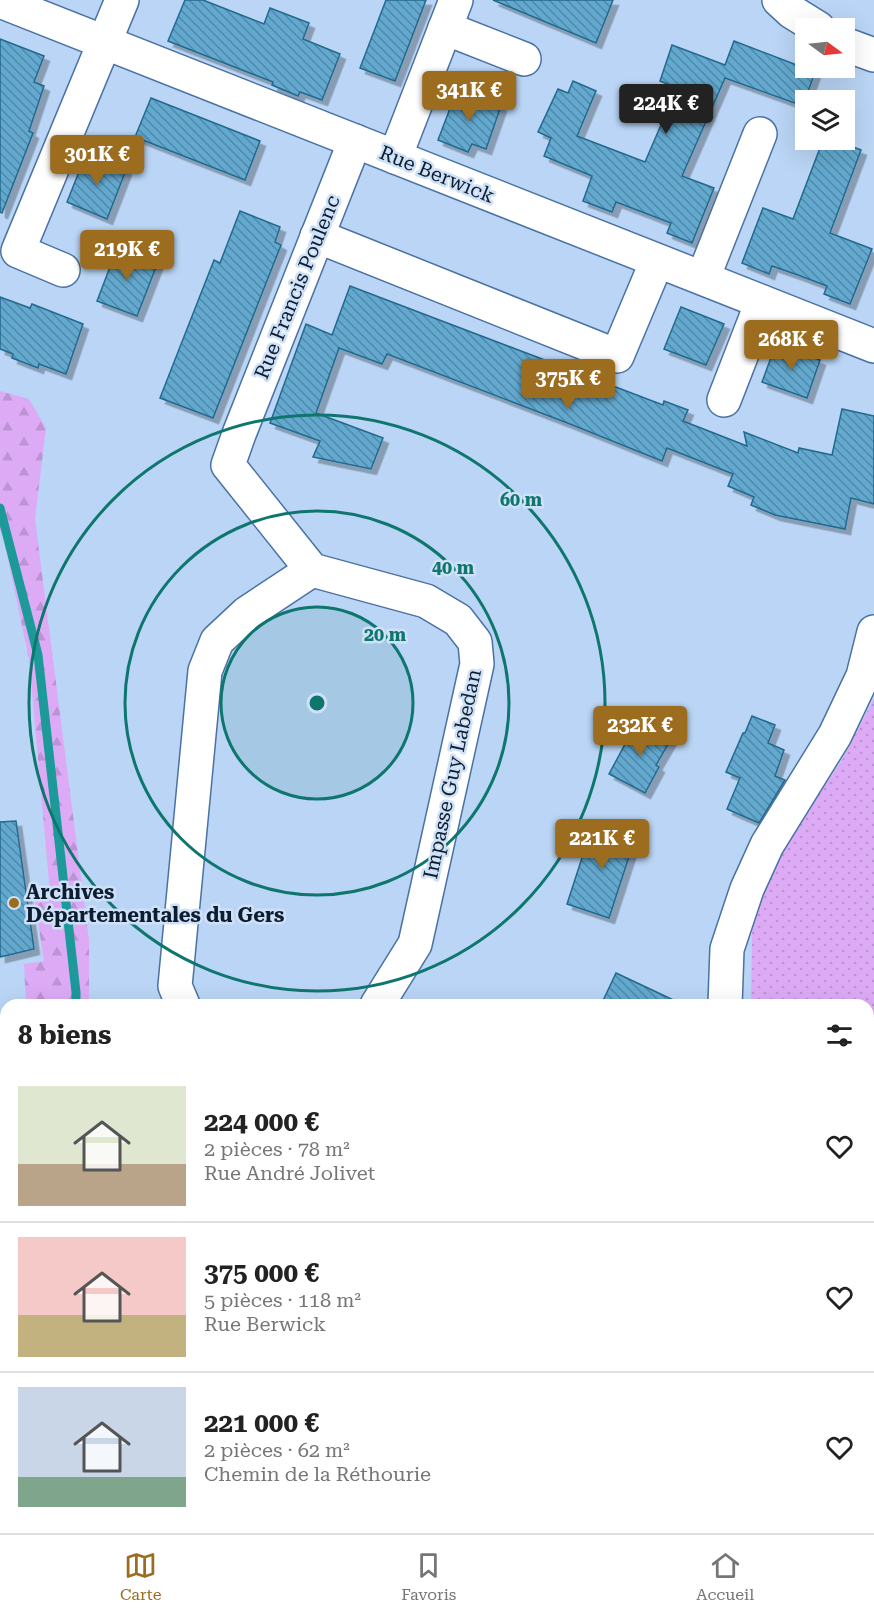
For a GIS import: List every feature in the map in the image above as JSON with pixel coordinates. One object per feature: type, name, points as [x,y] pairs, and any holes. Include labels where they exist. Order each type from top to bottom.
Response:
[{"type":"street","points":[[63,270],[18,251],[122,0]]},
{"type":"street","points":[[779,0],[802,18]]},
{"type":"street","name":"Rue Berwick","points":[[0,1],[874,346]]},
{"type":"street","points":[[395,157],[450,14],[524,59]]},
{"type":"street","points":[[855,48],[874,55]]},
{"type":"street","points":[[703,278],[760,134]]},
{"type":"street","name":"Rue Francis Poulenc","points":[[312,570],[228,465],[354,141]]},
{"type":"street","points":[[317,236],[617,356],[657,261]]},
{"type":"street","points":[[724,400],[762,302]]},
{"type":"street","points":[[180,999],[175,986],[205,671],[217,641],[239,620],[312,570]]},
{"type":"street","name":"Impasse Guy Labedan","points":[[312,570],[426,601],[458,620],[474,642],[477,664],[415,944],[381,999]]},
{"type":"street","points":[[725,999],[727,949],[747,889],[767,845],[835,735],[863,676],[874,632]]},
{"type":"green space","points":[[0,391],[29,399],[46,428],[35,519],[89,940],[89,999],[26,999],[24,964],[44,961],[34,897],[50,893],[29,659],[2,531],[0,531]]},
{"type":"green space","points":[[874,698],[874,999],[751,999],[752,933],[759,899],[779,854],[842,760]]},
{"type":"building","points":[[185,0],[203,0],[264,24],[270,8],[309,23],[303,39],[340,54],[322,100],[300,92],[298,96],[272,85],[273,82],[168,41]]},
{"type":"building","points":[[386,0],[426,0],[395,81],[360,68]]},
{"type":"building","points":[[493,0],[613,0],[596,43]]},
{"type":"building","points":[[0,39],[44,56],[34,82],[44,86],[29,131],[33,133],[2,213],[0,212]]},
{"type":"building","points":[[734,41],[795,64],[795,78],[813,78],[809,90],[795,90],[795,103],[725,78],[682,176],[714,188],[692,243],[667,233],[671,223],[616,202],[612,212],[583,201],[592,176],[544,156],[551,138],[538,132],[558,89],[568,93],[573,81],[596,91],[577,136],[645,162],[677,88],[660,81],[672,45],[725,65]]},
{"type":"building","points":[[457,90],[501,106],[486,149],[472,144],[468,152],[438,140]]},
{"type":"building","points":[[151,98],[260,141],[245,180],[135,137]]},
{"type":"building","points":[[855,148],[861,150],[830,233],[872,249],[850,304],[824,294],[827,286],[772,266],[769,274],[742,263],[763,208],[793,219],[819,150],[855,150]]},
{"type":"building","points":[[86,154],[126,170],[107,219],[67,202]]},
{"type":"building","points":[[240,211],[280,227],[275,242],[281,245],[213,418],[160,398],[214,260],[220,263]]},
{"type":"building","points":[[118,246],[158,262],[137,316],[97,301]]},
{"type":"building","points":[[350,286],[663,405],[664,401],[688,410],[683,421],[747,446],[744,432],[798,453],[799,448],[832,455],[842,409],[874,416],[874,504],[851,498],[845,529],[775,515],[751,505],[754,497],[728,486],[733,474],[667,448],[662,461],[387,354],[382,364],[339,348],[316,413],[383,438],[371,469],[313,457],[320,441],[270,423],[306,324],[332,335]]},
{"type":"building","points":[[0,297],[30,308],[32,304],[83,324],[66,374],[39,364],[38,368],[12,358],[13,354],[0,349]]},
{"type":"building","points":[[681,307],[724,324],[706,365],[664,349]]},
{"type":"building","points":[[776,344],[820,360],[807,398],[762,382]]},
{"type":"building","points":[[752,716],[775,725],[768,743],[784,750],[775,776],[785,780],[759,823],[727,809],[740,778],[726,772]]},
{"type":"building","points":[[638,720],[671,739],[656,765],[659,767],[645,793],[609,774]]},
{"type":"building","name":"Archives Départementales du Gers","points":[[16,821],[34,949],[0,957],[0,822]]},
{"type":"building","points":[[594,821],[636,835],[609,918],[567,904]]},
{"type":"building","points":[[616,973],[671,999],[604,999]]},
{"type":"waterway","points":[[0,508],[38,655],[76,999]]},
{"type":"place","name":"Archives Départementales du Gers","points":[[14,903]]}]
